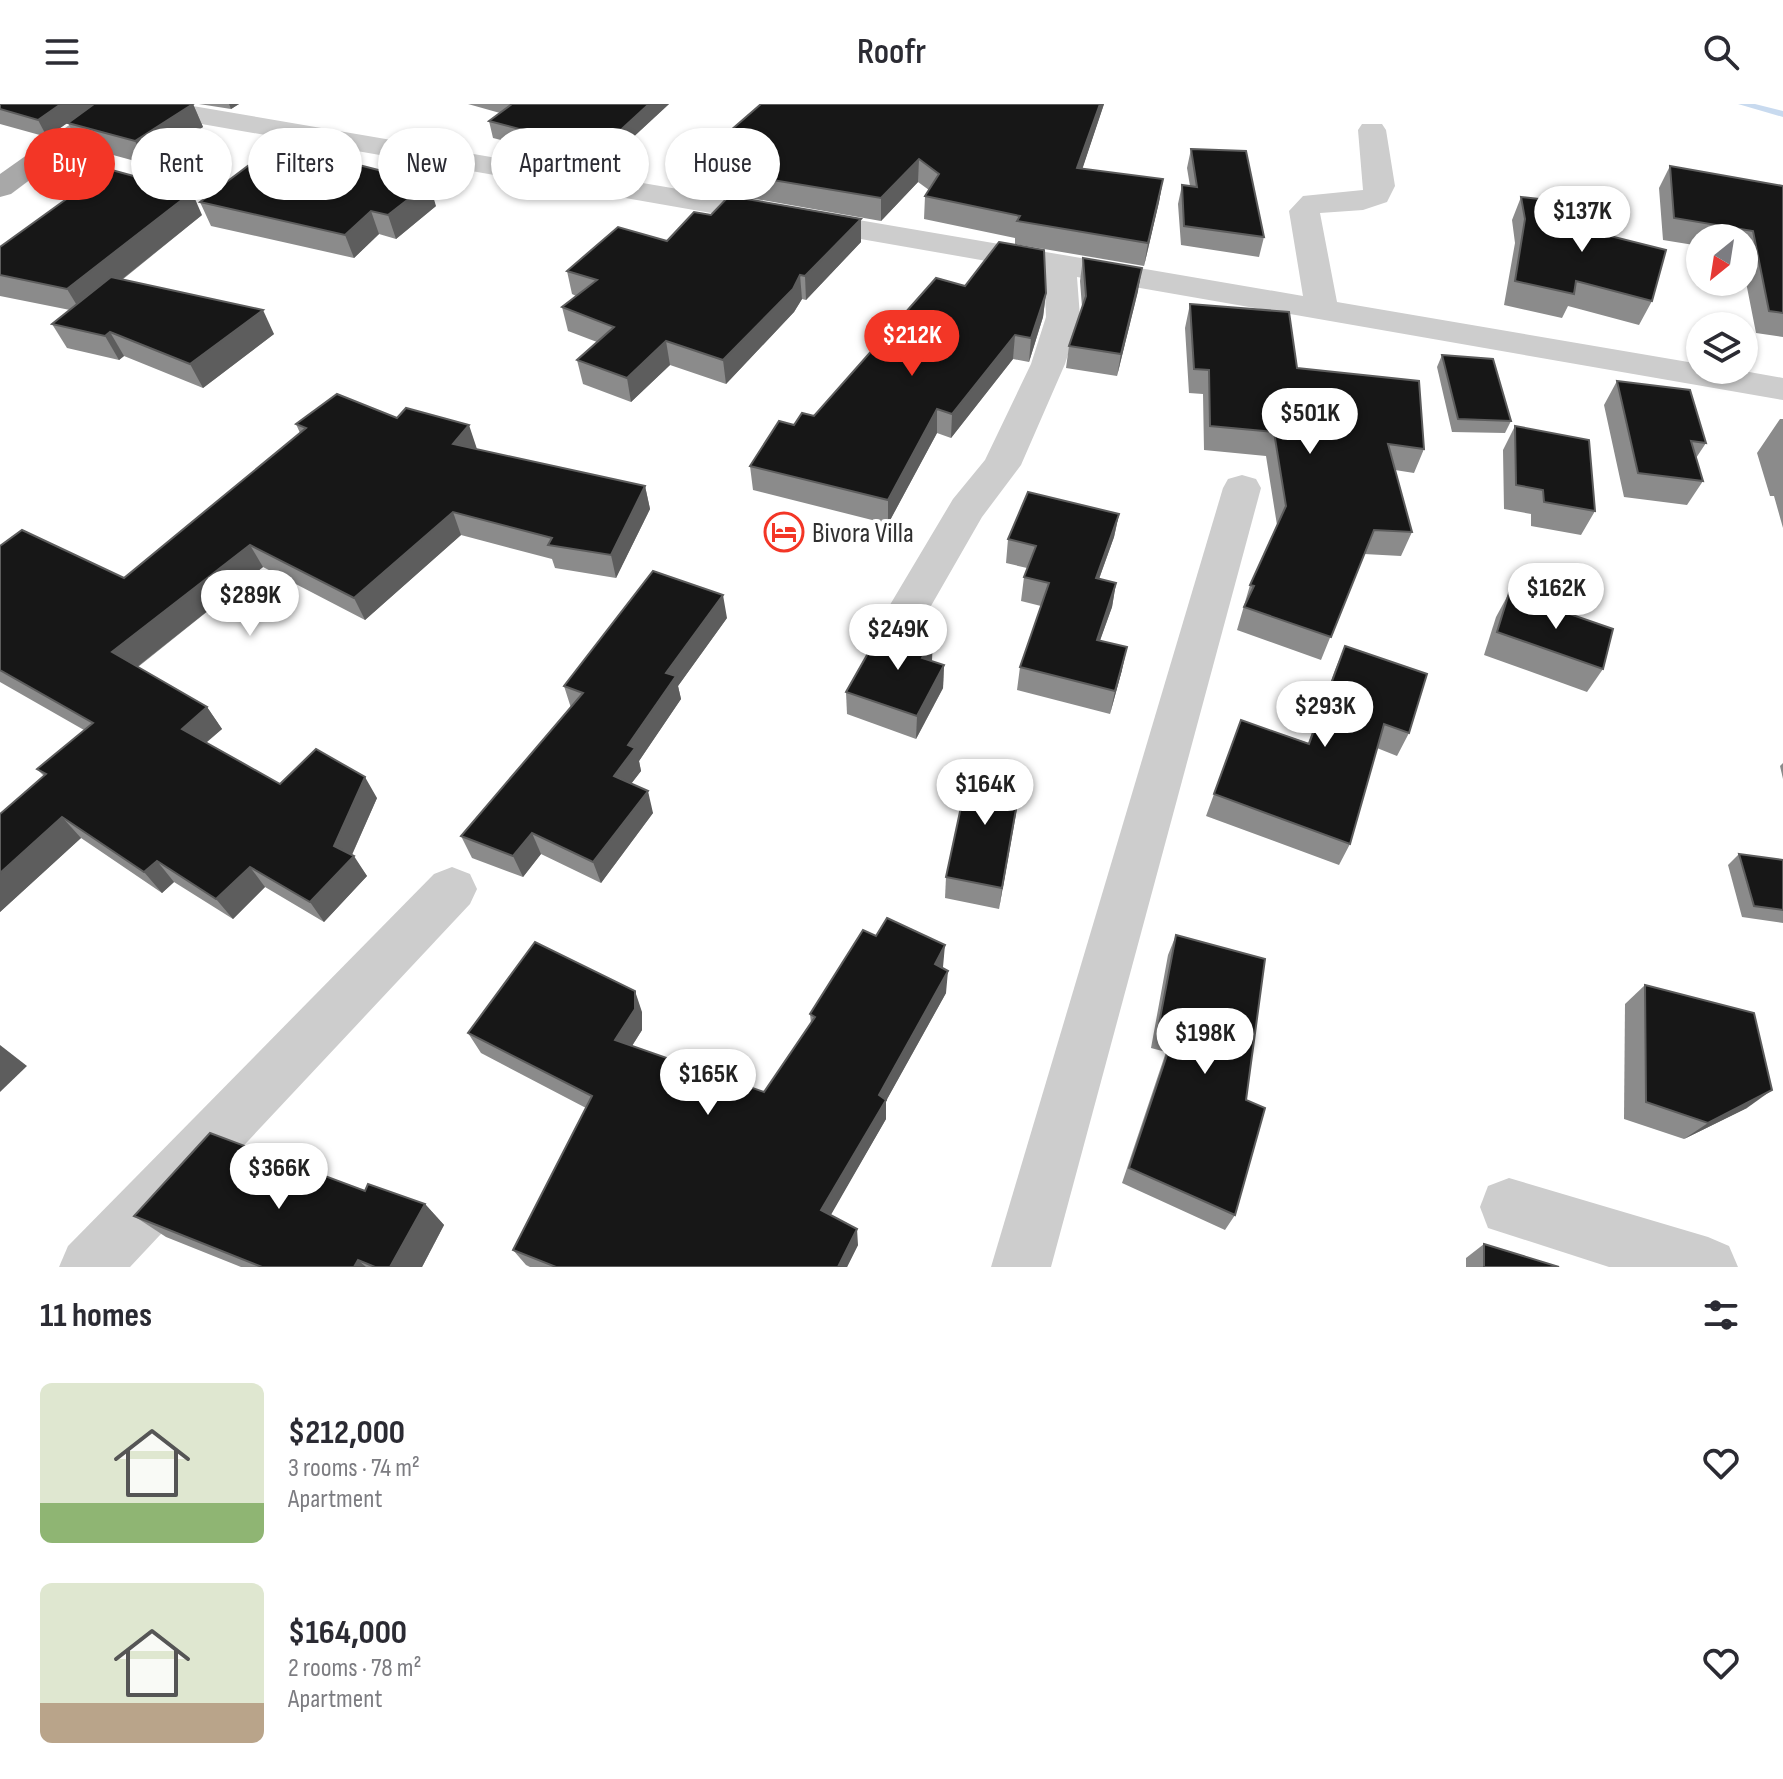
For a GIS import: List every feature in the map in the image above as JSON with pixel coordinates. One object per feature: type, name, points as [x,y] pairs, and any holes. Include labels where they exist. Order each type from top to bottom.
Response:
[{"type":"main road","points":[[0,188],[117,104]]},
{"type":"street","points":[[133,104],[1060,267],[1783,389]]},
{"type":"street","points":[[1322,311],[1304,211],[1314,202],[1363,201],[1376,196],[1380,186],[1372,130]]},
{"type":"street","points":[[893,635],[967,509],[1002,465],[1048,364],[1063,317],[1060,267]]},
{"type":"street","points":[[1021,1267],[1242,488]]},
{"type":"street","points":[[89,1267],[452,889]]},
{"type":"street","points":[[1509,1207],[1708,1267]]},
{"type":"building","points":[[0,104],[61,104],[38,120],[0,109]]},
{"type":"building","points":[[94,104],[193,104],[155,128],[131,128],[131,140],[115,136],[115,128],[87,128],[68,123]]},
{"type":"building","points":[[512,104],[649,104],[623,128],[516,128],[489,121]]},
{"type":"building","points":[[761,104],[1100,104],[1077,168],[1163,179],[1148,243],[1017,221],[1020,216],[925,196],[939,174],[919,159],[881,198],[780,181],[780,128],[733,128]]},
{"type":"building","points":[[1191,149],[1246,151],[1264,237],[1184,226],[1182,185],[1197,187]]},
{"type":"building","points":[[248,166],[248,200],[362,200],[362,166],[378,170],[378,200],[407,200],[388,215],[371,211],[345,235],[200,202],[232,200],[232,178]]},
{"type":"building","points":[[1670,166],[1783,186],[1783,313],[1769,311],[1758,256],[1758,224],[1710,224],[1674,218]]},
{"type":"building","points":[[115,171],[131,175],[131,200],[182,200],[67,289],[0,275],[0,247],[65,200],[115,200]]},
{"type":"building","points":[[1521,197],[1574,203],[1578,228],[1666,250],[1652,301],[1576,281],[1574,294],[1515,281],[1525,219]]},
{"type":"building","points":[[725,200],[752,200],[861,219],[805,276],[800,275],[793,289],[723,360],[666,341],[627,378],[577,360],[614,327],[562,307],[597,280],[567,271],[618,227],[667,241],[694,212],[711,215]]},
{"type":"building","points":[[999,242],[1044,250],[1046,293],[1031,338],[1015,335],[952,414],[937,409],[888,500],[750,466],[779,421],[794,425],[802,413],[814,416],[936,278],[965,286]]},
{"type":"building","points":[[1083,258],[1142,268],[1121,354],[1069,346],[1086,296]]},
{"type":"building","points":[[111,277],[263,310],[190,364],[110,332],[105,336],[52,324]]},
{"type":"building","points":[[1190,304],[1289,312],[1297,368],[1419,381],[1424,449],[1388,444],[1412,532],[1374,530],[1331,637],[1244,607],[1254,586],[1250,585],[1286,506],[1274,432],[1210,426],[1209,370],[1194,369]]},
{"type":"building","points":[[1442,355],[1493,359],[1511,421],[1458,419]]},
{"type":"building","points":[[1617,381],[1690,390],[1706,443],[1691,441],[1703,481],[1638,473]]},
{"type":"building","points":[[337,394],[397,418],[406,408],[469,425],[453,444],[645,486],[611,555],[548,545],[552,538],[453,512],[354,598],[250,545],[112,652],[207,707],[182,729],[280,784],[316,749],[365,777],[334,846],[354,856],[310,902],[250,867],[216,899],[157,861],[144,872],[62,817],[0,873],[0,814],[46,774],[37,769],[93,723],[0,670],[0,546],[22,530],[124,578],[306,428],[296,424]]},
{"type":"building","points":[[1515,426],[1589,440],[1595,511],[1544,502],[1543,490],[1516,485]]},
{"type":"building","points":[[1028,492],[1119,514],[1096,578],[1116,583],[1097,640],[1127,647],[1115,691],[1020,667],[1049,583],[1024,577],[1036,546],[1008,539]]},
{"type":"building","points":[[653,571],[723,595],[666,673],[676,676],[628,745],[635,748],[614,776],[648,791],[593,862],[532,833],[513,856],[461,836],[583,693],[564,686]]},
{"type":"building","points":[[1509,593],[1613,629],[1603,669],[1497,632]]},
{"type":"building","points":[[903,627],[933,637],[922,658],[944,665],[917,716],[846,692],[875,641],[882,643],[890,630]]},
{"type":"building","points":[[1345,646],[1427,674],[1409,733],[1384,724],[1350,844],[1214,794],[1241,720],[1309,744]]},
{"type":"building","points":[[970,765],[1022,775],[1002,888],[946,877]]},
{"type":"building","points":[[1739,854],[1783,860],[1783,910],[1754,906]]},
{"type":"building","points":[[887,918],[945,945],[935,964],[948,971],[879,1095],[886,1100],[821,1210],[857,1229],[838,1267],[556,1267],[513,1250],[592,1096],[468,1033],[535,942],[635,991],[635,1009],[615,1040],[764,1092],[815,1017],[810,1014],[863,930],[876,936]]},
{"type":"building","points":[[1176,935],[1265,959],[1246,1100],[1265,1108],[1235,1215],[1129,1168],[1174,1034],[1158,1029]]},
{"type":"building","points":[[1645,985],[1754,1013],[1772,1090],[1708,1123],[1646,1102]]},
{"type":"building","points":[[210,1133],[365,1191],[368,1184],[425,1204],[390,1267],[375,1267],[358,1260],[354,1267],[262,1267],[134,1216]]},
{"type":"building","points":[[1484,1244],[1559,1267],[1484,1267]]},
{"type":"waterway","points":[[1743,104],[1783,114]]},
{"type":"place","name":"Bivora Villa","points":[[784,532]]}]
